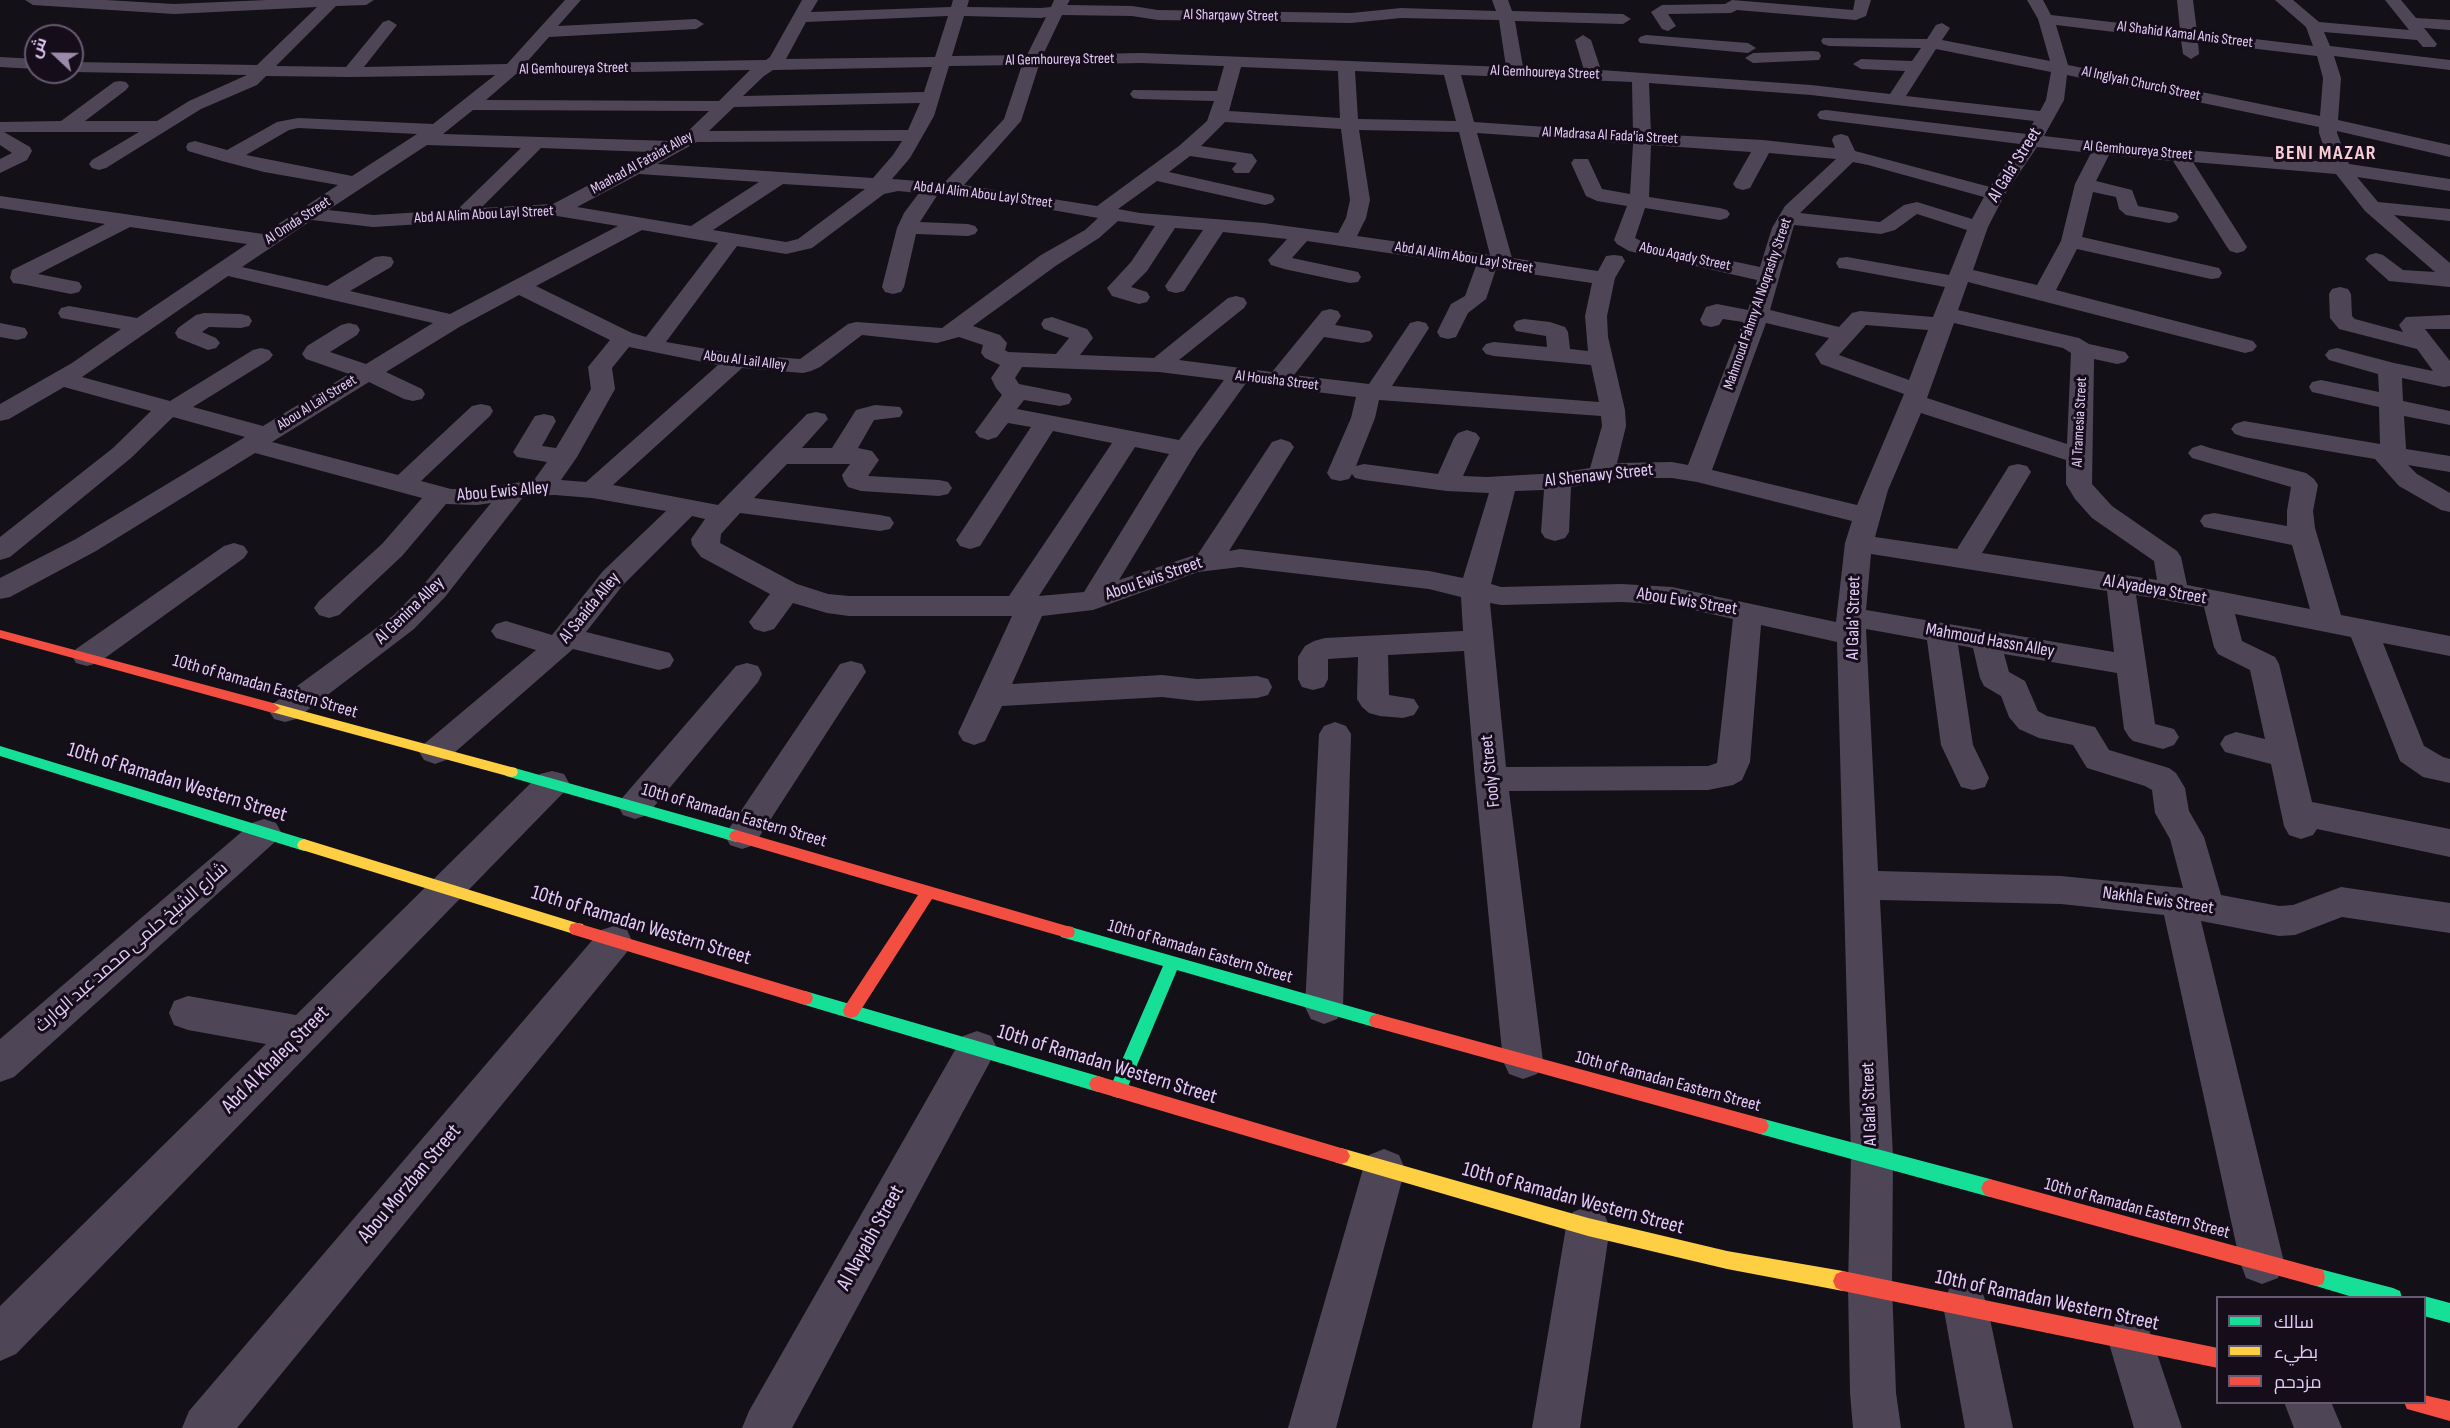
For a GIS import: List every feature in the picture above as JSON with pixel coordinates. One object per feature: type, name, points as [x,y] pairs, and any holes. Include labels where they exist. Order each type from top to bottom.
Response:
[{"type":"street","points":[[33,0],[174,9],[366,0]]},
{"type":"street","name":"Al Omda Street","points":[[0,414],[62,379],[266,241],[430,135],[510,71],[573,0]]},
{"type":"street","name":"Maahad Al Fataiat Alley","points":[[557,210],[693,137],[758,72],[777,60],[810,0]]},
{"type":"street","points":[[1646,40],[1739,26],[1782,5],[1837,7],[1858,14],[1863,0]]},
{"type":"street","points":[[2186,0],[2191,54]]},
{"type":"street","points":[[2283,0],[2299,9],[2313,26],[2324,51],[2332,78],[2327,123],[2330,144],[2342,170],[2372,207],[2450,274]]},
{"type":"street","points":[[2393,0],[2449,67]]},
{"type":"street","points":[[99,164],[206,101],[244,86],[331,2]]},
{"type":"street","points":[[636,168],[885,185],[915,135],[932,97],[959,5]]},
{"type":"street","name":"Al Sharqawy Street","points":[[802,17],[959,5],[1059,6],[1132,11],[1145,19],[1265,15],[1352,18],[1375,8],[1401,13],[1503,8],[1566,10],[1623,19]]},
{"type":"street","points":[[893,287],[907,228],[914,213],[1008,128],[1016,114],[1032,61],[1059,6]]},
{"type":"street","points":[[661,67],[680,48],[705,8]]},
{"type":"street","points":[[1375,8],[1379,66]]},
{"type":"street","points":[[1503,8],[1515,72]]},
{"type":"street","points":[[1668,26],[1659,12],[1662,10],[1739,26],[1813,56]]},
{"type":"street","name":"Al Shahid Kamal Anis Street","points":[[2040,10],[2189,36],[2449,67]]},
{"type":"street","name":"Al Gala' Street","points":[[1877,1428],[1873,1393],[1870,1286],[1872,1156],[1851,626],[1862,529],[1915,397],[1978,226],[1995,194],[2055,100],[2060,68],[2040,10]]},
{"type":"street","points":[[2411,22],[2450,25]]},
{"type":"street","points":[[545,32],[696,24]]},
{"type":"street","points":[[351,72],[389,25]]},
{"type":"street","points":[[1739,26],[1761,37]]},
{"type":"street","points":[[1739,26],[1771,87]]},
{"type":"street","points":[[2313,26],[2423,36]]},
{"type":"street","points":[[1895,99],[1942,27]]},
{"type":"street","points":[[1583,40],[1594,75]]},
{"type":"street","name":"Al Inglyah Church Street","points":[[1829,41],[1932,44],[2327,123],[2448,155]]},
{"type":"street","name":"Al Gemhoureya Street","points":[[84,67],[351,72],[510,71],[1032,61],[1141,53],[1234,61],[1261,56],[1346,65],[1640,77],[1812,90],[1895,99],[2038,129],[2103,149],[2342,170],[2450,185]]},
{"type":"street","points":[[1220,116],[1234,61]]},
{"type":"street","points":[[0,62],[24,63]]},
{"type":"street","points":[[1861,64],[1917,66]]},
{"type":"street","points":[[1345,240],[1356,218],[1360,200],[1349,124],[1346,65]]},
{"type":"street","points":[[564,144],[631,68]]},
{"type":"street","points":[[1448,332],[1459,309],[1475,299],[1496,263],[1451,70]]},
{"type":"street","name":"Abou Aqady Street","points":[[1640,77],[1642,139],[1639,202],[1624,237],[1626,243],[1770,276]]},
{"type":"street","points":[[65,126],[120,86]]},
{"type":"street","points":[[1812,90],[1847,155]]},
{"type":"street","points":[[1139,94],[1225,96]]},
{"type":"street","points":[[469,105],[728,104],[932,97]]},
{"type":"street","points":[[164,102],[206,101]]},
{"type":"street","name":"Al Gemhoureya Street","points":[[1826,115],[2038,129]]},
{"type":"street","name":"Al Madrasa Al Fada'ia Street","points":[[1220,116],[1349,124],[1465,127],[1763,146],[1847,155],[1995,194]]},
{"type":"street","name":"Abou Al Lail Alley","points":[[518,286],[624,338],[651,346],[736,361],[802,366],[812,362],[852,331],[861,328],[937,336],[950,333],[1049,260],[1092,234],[1107,213],[1153,174],[1186,150],[1208,131],[1220,116]]},
{"type":"street","points":[[229,157],[283,126],[298,123],[536,143],[677,147]]},
{"type":"street","points":[[0,127],[161,126]]},
{"type":"street","points":[[693,137],[915,135]]},
{"type":"street","points":[[0,137],[23,151],[20,156],[0,167]]},
{"type":"street","points":[[462,216],[536,143]]},
{"type":"street","points":[[1743,184],[1763,146]]},
{"type":"street","points":[[195,147],[229,157],[357,183]]},
{"type":"street","points":[[2041,293],[2046,290],[2071,241],[2085,184],[2103,149]]},
{"type":"street","points":[[1186,150],[1245,158],[1248,161],[1242,169]]},
{"type":"street","name":"Mahmoud Fahmy Al Noqrashy Street","points":[[1697,474],[1757,316],[1782,228],[1792,210],[1845,161],[1847,155]]},
{"type":"street","points":[[2179,155],[2237,247]]},
{"type":"street","points":[[1581,164],[1594,193],[1720,214]]},
{"type":"street","points":[[1153,174],[1265,199]]},
{"type":"street","points":[[694,233],[779,178]]},
{"type":"street","points":[[2085,184],[2125,194],[2129,209],[2133,211],[2169,217]]},
{"type":"street","name":"Abd Al Alim Abou Layl Street","points":[[308,214],[372,221],[557,210],[786,248],[799,247],[885,185],[991,193],[1107,213],[1303,234],[1604,278]]},
{"type":"street","points":[[0,202],[266,241]]},
{"type":"street","points":[[2372,207],[2450,215]]},
{"type":"street","points":[[1787,218],[1881,228],[1888,226],[1911,209],[1917,208],[1978,226]]},
{"type":"street","points":[[0,289],[14,275],[126,221]]},
{"type":"street","points":[[1139,297],[1120,291],[1118,288],[1139,267],[1169,221]]},
{"type":"street","name":"Abou Al Lail Street","points":[[0,590],[86,545],[453,321],[638,224]]},
{"type":"street","points":[[1176,286],[1218,224]]},
{"type":"street","points":[[907,228],[968,230]]},
{"type":"street","points":[[1303,234],[1279,260],[1350,277]]},
{"type":"street","points":[[651,346],[732,239]]},
{"type":"street","points":[[2071,241],[2211,273]]},
{"type":"street","points":[[1600,474],[1614,426],[1613,410],[1601,359],[1596,316],[1604,278],[1626,243]]},
{"type":"street","points":[[2376,260],[2397,276],[2450,280]]},
{"type":"street","points":[[331,293],[382,262]]},
{"type":"street","points":[[1847,263],[1958,278],[2041,293],[2245,346]]},
{"type":"street","points":[[224,269],[453,321]]},
{"type":"street","points":[[14,275],[71,288]]},
{"type":"street","points":[[2340,294],[2341,318],[2347,324],[2424,344]]},
{"type":"street","points":[[1159,365],[1236,303]]},
{"type":"street","points":[[1711,320],[1714,312],[1717,311],[1757,316],[1844,335]]},
{"type":"street","points":[[69,313],[149,320],[203,333],[207,319],[241,321]]},
{"type":"street","points":[[2079,456],[1915,397],[1829,359],[1827,354],[1858,320],[1864,318],[1943,319],[2025,345],[2071,343],[2081,349],[2118,357]]},
{"type":"street","points":[[2337,355],[2392,370],[2444,380],[2450,379],[2410,327],[2411,323],[2450,322]]},
{"type":"street","points":[[1277,381],[1324,323],[1362,336]]},
{"type":"street","points":[[1052,324],[1079,334],[1082,338],[1063,360]]},
{"type":"street","points":[[1524,326],[1557,332],[1559,355]]},
{"type":"street","points":[[1372,392],[1418,328]]},
{"type":"street","points":[[958,329],[992,340],[995,343],[993,352],[996,356],[1015,360],[1003,378],[1014,397],[995,423],[1047,423],[1185,449]]},
{"type":"street","points":[[349,330],[315,351],[314,354],[366,372],[413,393]]},
{"type":"street","name":"Al Genina Alley","points":[[285,711],[404,622],[528,488],[564,457],[603,389],[600,368],[624,338]]},
{"type":"street","points":[[1494,349],[1601,359]]},
{"type":"street","name":"Al Tramesia Street","points":[[2081,349],[2083,352],[2078,476],[2084,493],[2102,512],[2164,553],[2169,561],[2174,592]]},
{"type":"street","points":[[0,551],[113,460],[171,408],[261,355]]},
{"type":"street","name":"Al Housha Street","points":[[1015,360],[1159,365],[1372,392],[1613,410]]},
{"type":"street","points":[[592,490],[736,361]]},
{"type":"street","points":[[2392,370],[2388,453],[2408,480],[2450,504]]},
{"type":"street","points":[[1093,600],[1185,449],[1239,376]]},
{"type":"street","name":"Abou Ewis Alley","points":[[62,379],[171,408],[258,439],[439,495],[477,497],[528,488],[592,490],[686,506],[880,523]]},
{"type":"street","points":[[2321,387],[2450,418]]},
{"type":"street","points":[[1012,390],[1060,399]]},
{"type":"street","name":"Al Shenawy Street","points":[[1372,392],[1363,418],[1352,473],[1447,483],[1504,484],[1558,481],[1647,469],[1697,474],[1862,529]]},
{"type":"street","points":[[402,485],[481,411]]},
{"type":"street","points":[[841,455],[865,416],[875,412],[891,412]]},
{"type":"street","name":"Abou Ewis Street","points":[[816,419],[708,531],[705,538],[706,545],[711,551],[787,591],[806,598],[849,606],[1024,607],[1093,600],[1208,561],[1224,558],[1257,559],[1429,580],[1501,596],[1646,594],[1697,600],[1748,611],[1851,626]]},
{"type":"street","points":[[544,421],[526,448],[526,452],[564,457]]},
{"type":"street","points":[[970,540],[1047,423]]},
{"type":"street","points":[[2244,429],[2450,464]]},
{"type":"street","points":[[974,733],[1024,607],[1128,438]]},
{"type":"street","points":[[1447,483],[1467,438]]},
{"type":"street","points":[[1208,561],[1281,447]]},
{"type":"street","points":[[2201,453],[2302,482],[2306,489],[2300,518],[2303,538],[2329,623]]},
{"type":"street","points":[[780,456],[860,455],[865,458],[855,475],[857,481],[861,483],[939,488]]},
{"type":"street","points":[[1964,560],[2018,472]]},
{"type":"street","points":[[1555,532],[1558,481]]},
{"type":"street","name":"Fooly Street","points":[[1504,484],[1475,592],[1491,779],[1523,1061]]},
{"type":"street","points":[[329,608],[392,550],[439,495]]},
{"type":"street","name":"Al Saaida Alley","points":[[435,752],[563,642],[614,578],[686,506]]},
{"type":"street","points":[[2213,517],[2303,538]]},
{"type":"street","name":"Al Ayadeya Street","points":[[1862,529],[1964,560],[2174,592],[2450,646]]},
{"type":"street","points":[[87,656],[234,552]]},
{"type":"street","points":[[2120,584],[2140,729],[2144,733],[2163,737]]},
{"type":"street","points":[[764,622],[787,591]]},
{"type":"street","points":[[2217,601],[2229,647],[2264,663],[2300,819],[2450,843]]},
{"type":"street","points":[[1491,779],[1708,778],[1721,776],[1730,771],[1734,762],[1748,611]]},
{"type":"street","name":"Mahmoud Hassn Alley","points":[[1851,626],[1941,633],[2130,665]]},
{"type":"street","points":[[2363,629],[2411,753],[2428,765],[2450,771]]},
{"type":"street","points":[[506,631],[659,660]]},
{"type":"street","points":[[1941,633],[1954,731],[1972,778]]},
{"type":"street","name":"10th of Ramadan Eastern Street","points":[[0,634],[742,836],[1324,1007],[2386,1296]]},
{"type":"street","points":[[1313,679],[1313,657],[1320,650],[1478,640]]},
{"type":"street","points":[[1986,640],[1995,678],[2014,688],[2025,717],[2039,726],[2084,735],[2098,759],[2157,777],[2168,788],[2172,813],[2187,837],[2193,904],[2262,1262]]},
{"type":"street","points":[[1373,646],[1373,699],[1380,705],[1403,707]]},
{"type":"street","points":[[742,836],[850,672]]},
{"type":"street","points":[[635,806],[747,674]]},
{"type":"street","points":[[990,696],[1162,686],[1197,690],[1257,687]]},
{"type":"street","points":[[1324,1007],[1335,734]]},
{"type":"street","points":[[2236,744],[2286,756]]},
{"type":"street","name":"10th of Ramadan Western Street","points":[[0,751],[614,941],[1384,1169],[1588,1227],[1727,1260],[1870,1286],[2216,1358]]},
{"type":"street","name":"Abd Al Khaleq Street","points":[[0,1338],[552,783]]},
{"type":"street","name":"شارع الشيخ حلمى محمد عبد الوارث","points":[[0,1064],[264,832]]},
{"type":"street","name":"Nakhla Ewis Street","points":[[1861,885],[2061,890],[2193,904],[2279,921],[2295,920],[2341,902],[2450,918]]},
{"type":"street","points":[[851,1011],[929,891]]},
{"type":"street","name":"Abou Morzban Street","points":[[206,1428],[614,941]]},
{"type":"street","points":[[1118,1090],[1172,963]]},
{"type":"street","points":[[188,1013],[302,1033]]},
{"type":"street","name":"Al Nayabh Street","points":[[766,1428],[976,1048]]},
{"type":"street","points":[[1312,1428],[1384,1169]]},
{"type":"street","points":[[1556,1428],[1588,1227]]},
{"type":"street","points":[[1965,1305],[1989,1428]]},
{"type":"street","points":[[2426,1307],[2450,1313]]},
{"type":"street","points":[[2131,1340],[2158,1428]]},
{"type":"street","points":[[2308,1404],[2318,1428]]},
{"type":"street","points":[[2423,1404],[2450,1411]]},
{"type":"traffic: fast","points":[[0,751],[304,845]]},
{"type":"traffic: fast","points":[[511,772],[736,836]]},
{"type":"traffic: fast","points":[[1067,932],[1377,1021]]},
{"type":"traffic: fast","points":[[1118,1090],[1172,963]]},
{"type":"traffic: fast","points":[[805,998],[1098,1084]]},
{"type":"traffic: fast","points":[[1760,1126],[1990,1188]]},
{"type":"traffic: fast","points":[[2316,1277],[2386,1296]]},
{"type":"traffic: fast","points":[[2426,1307],[2450,1313]]},
{"type":"traffic: slow","points":[[273,708],[511,772]]},
{"type":"traffic: slow","points":[[304,845],[577,929]]},
{"type":"traffic: slow","points":[[1341,1156],[1588,1227],[1727,1260],[1843,1281]]},
{"type":"traffic: jam","points":[[0,634],[273,708]]},
{"type":"traffic: jam","points":[[736,836],[1067,932]]},
{"type":"traffic: jam","points":[[851,1011],[929,891]]},
{"type":"traffic: jam","points":[[577,929],[805,998]]},
{"type":"traffic: jam","points":[[1377,1021],[1760,1126]]},
{"type":"traffic: jam","points":[[1098,1084],[1341,1156]]},
{"type":"traffic: jam","points":[[1990,1188],[2316,1277]]},
{"type":"traffic: jam","points":[[1843,1281],[2216,1358]]},
{"type":"traffic: jam","points":[[2422,1404],[2450,1411]]},
{"type":"district","name":"BENI MAZAR","points":[[2326,154]]}]
